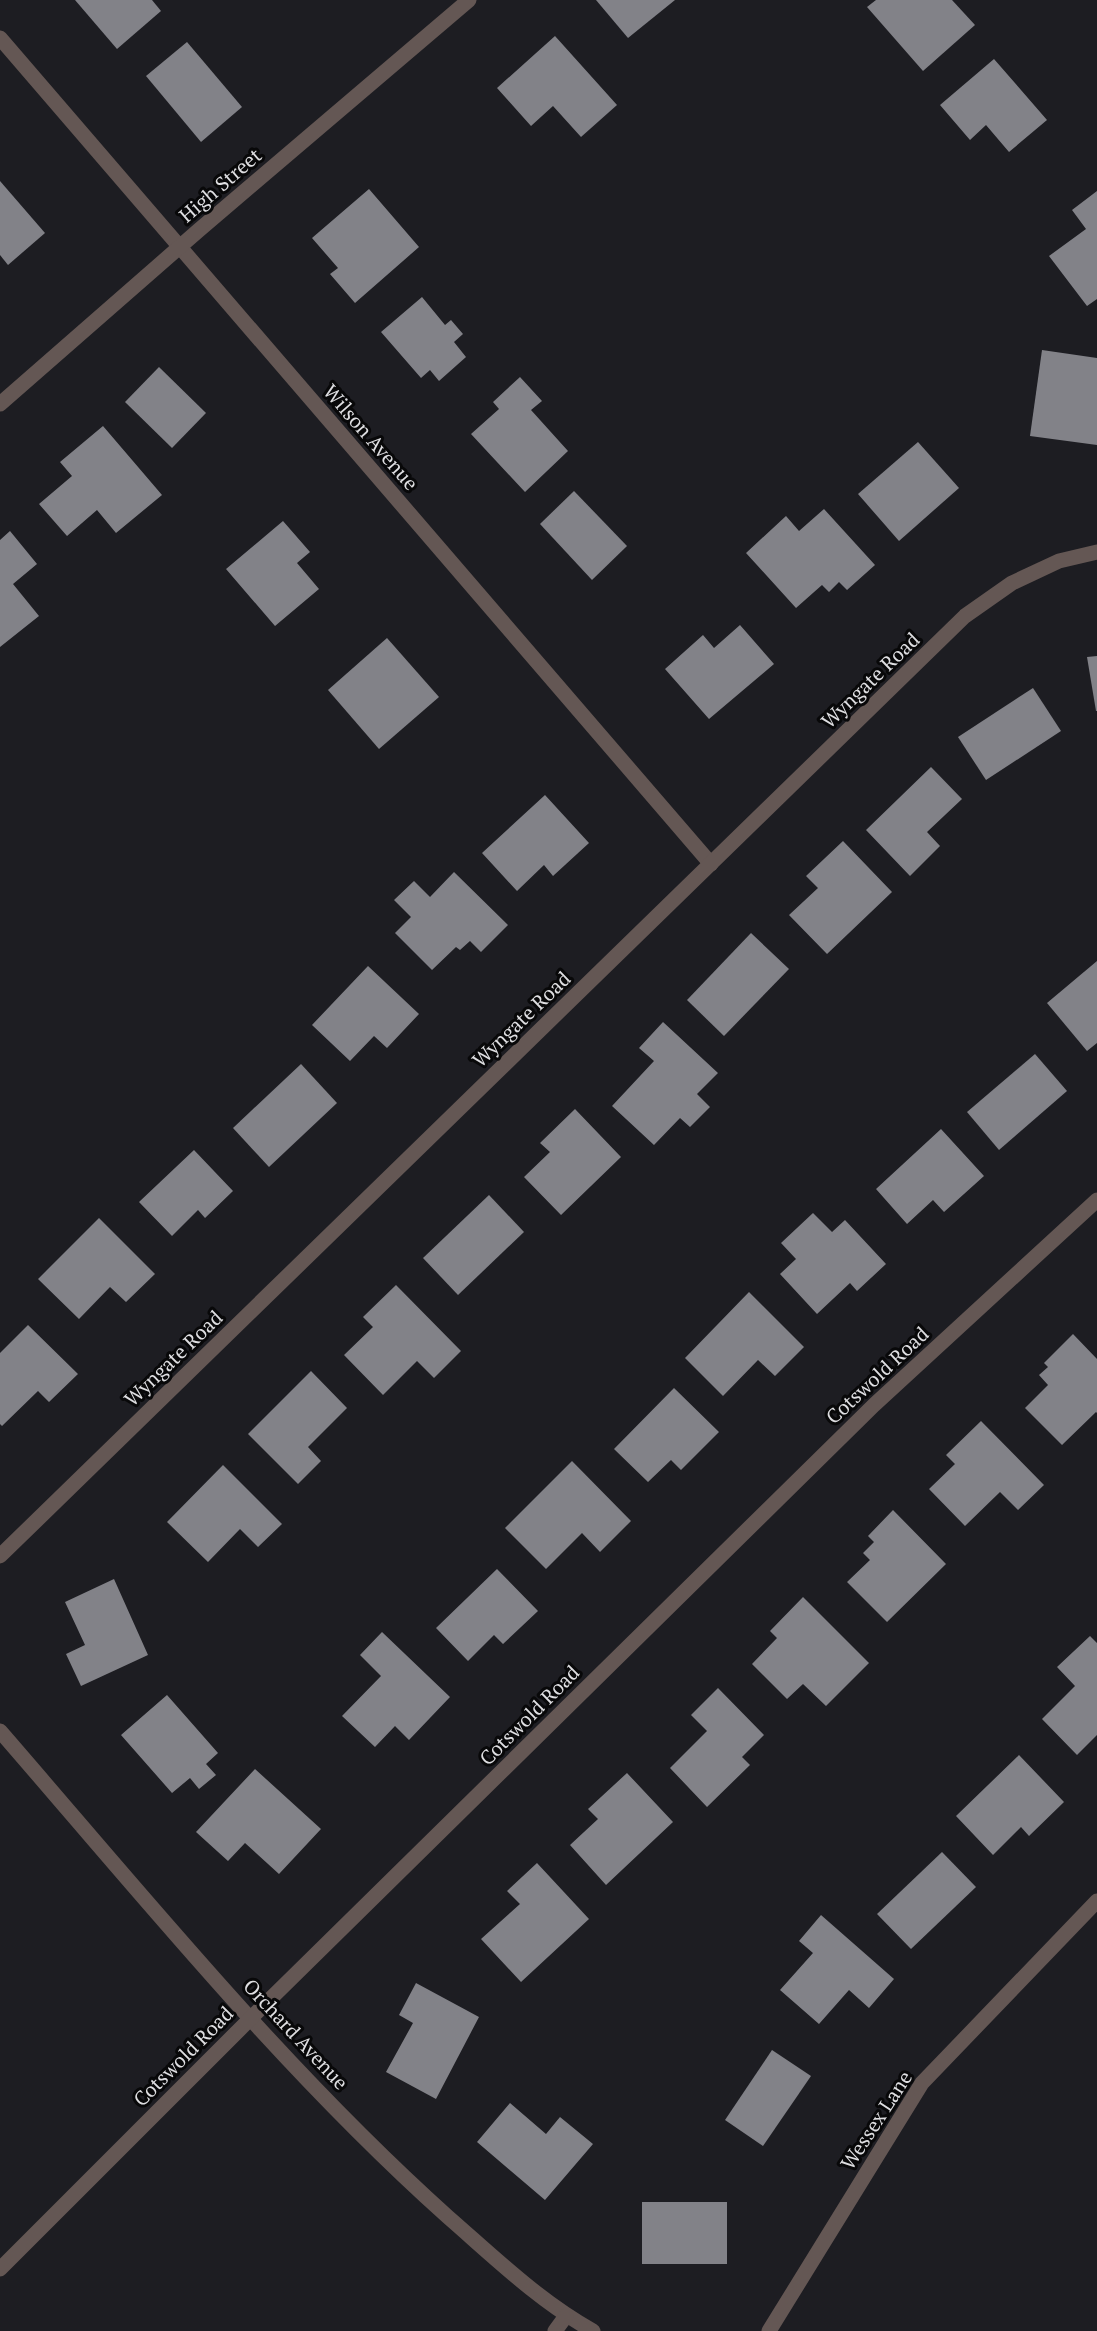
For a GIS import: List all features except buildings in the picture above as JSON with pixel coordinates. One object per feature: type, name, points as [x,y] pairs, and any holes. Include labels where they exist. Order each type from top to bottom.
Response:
[{"type":"street","name":"High Street","points":[[0,404],[469,0]]},
{"type":"street","name":"Wilson Avenue","points":[[0,38],[711,864]]},
{"type":"street","name":"Wyngate Road","points":[[0,1556],[965,616],[1012,583],[1059,561],[1097,552]]},
{"type":"street","name":"Cotswold Road","points":[[0,2269],[250,2018],[874,1405],[1097,1200]]},
{"type":"street","name":"Orchard Avenue","points":[[0,1731],[250,2018],[397,2171],[504,2266],[566,2316],[593,2331]]},
{"type":"street","name":"Wessex Lane","points":[[769,2331],[922,2084],[1097,1901]]},
{"type":"street","points":[[555,2331],[566,2316]]}]
